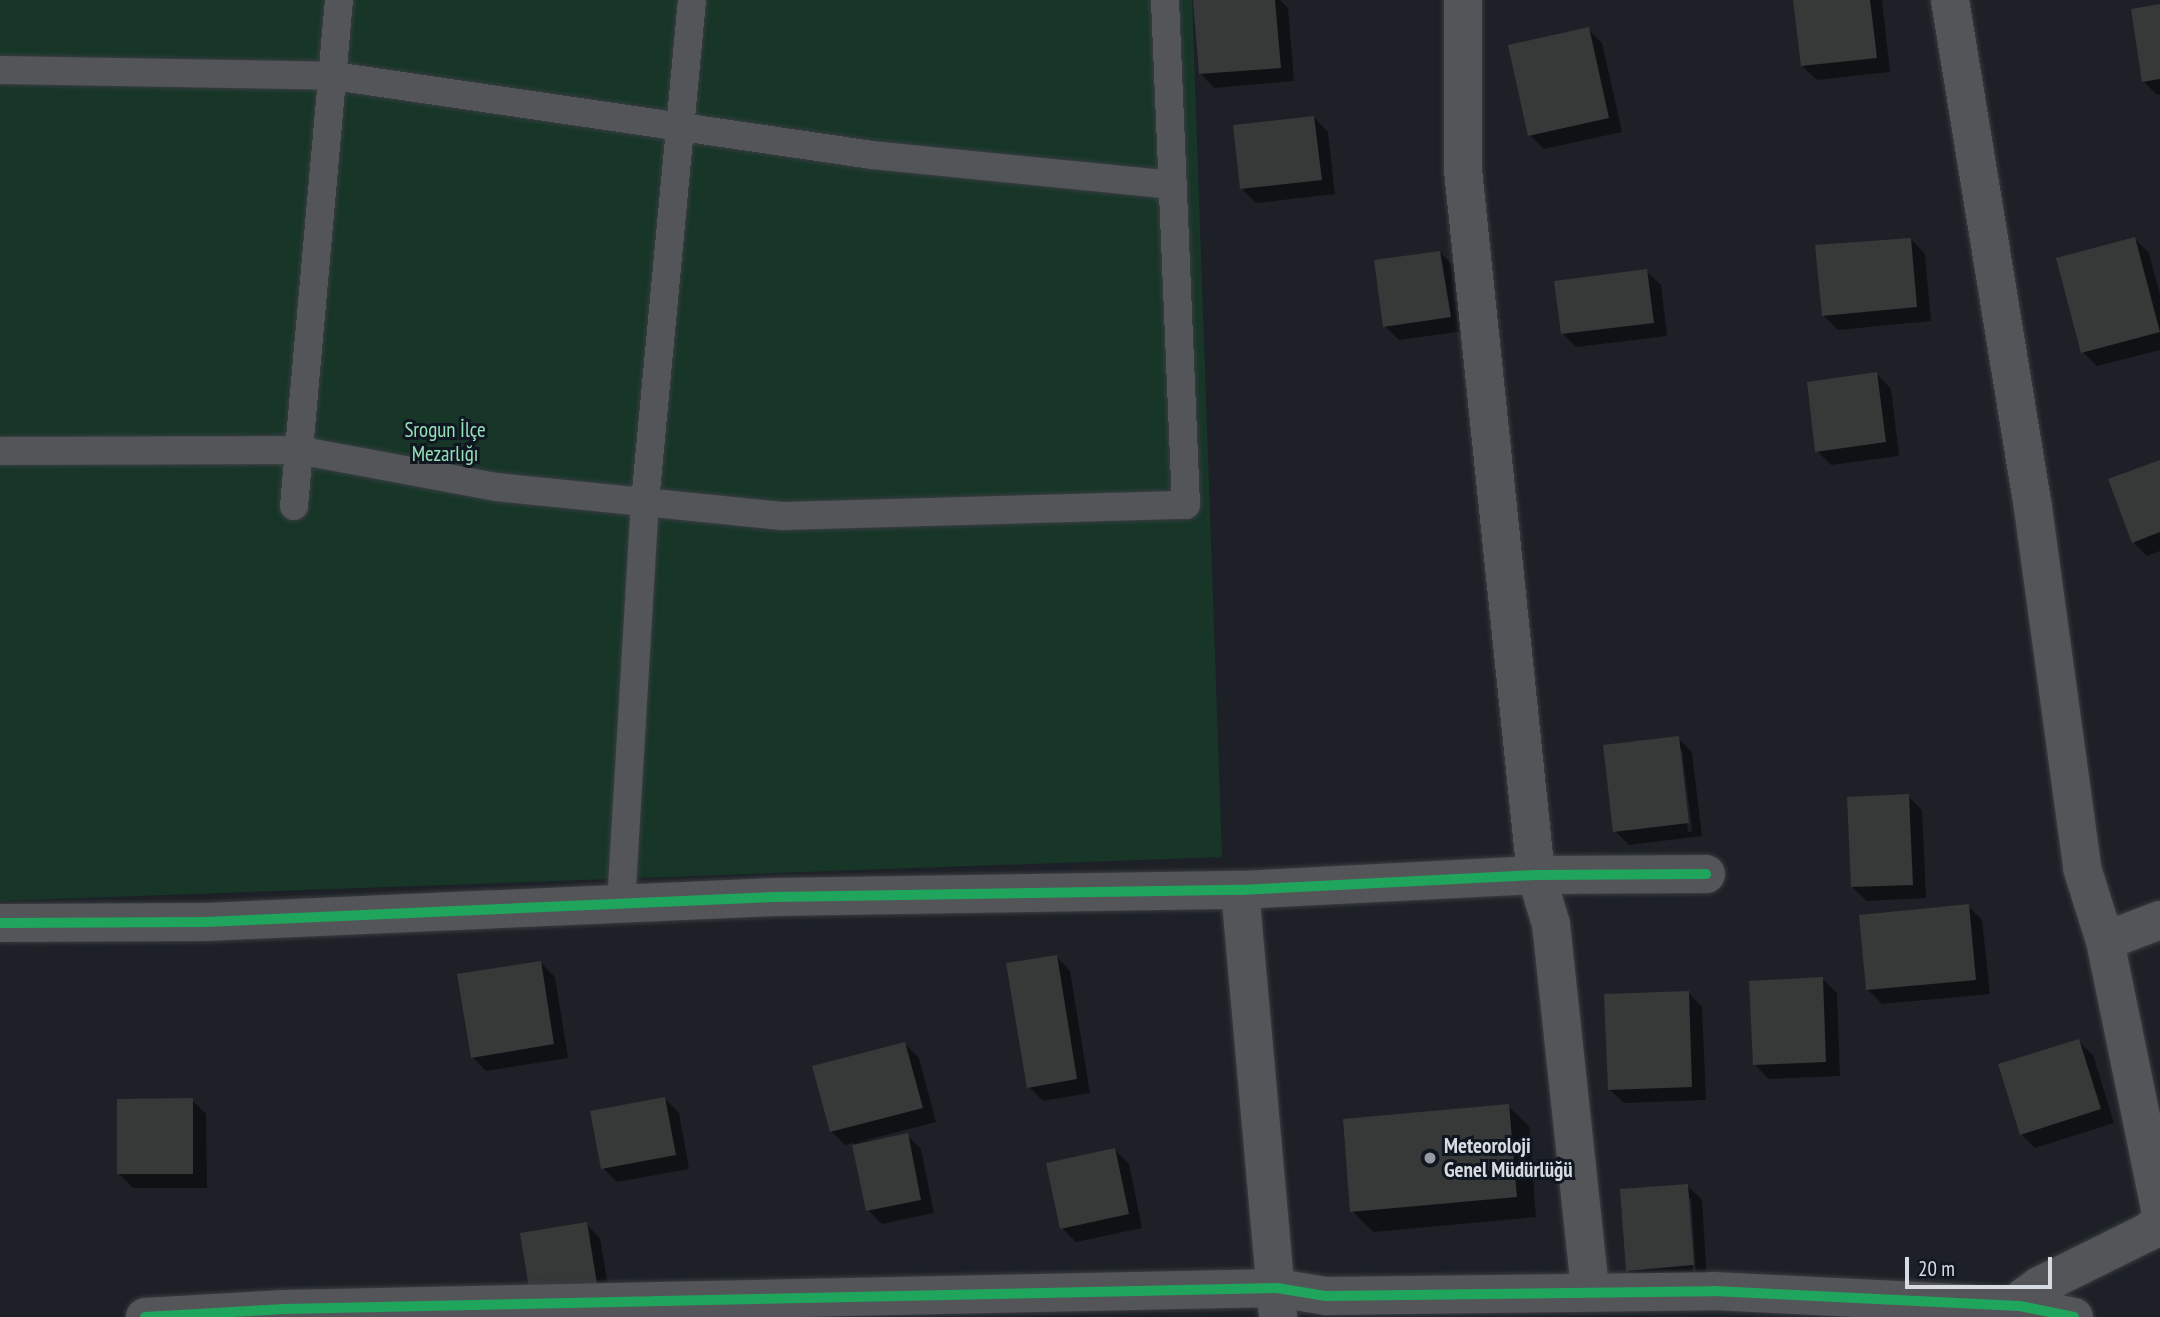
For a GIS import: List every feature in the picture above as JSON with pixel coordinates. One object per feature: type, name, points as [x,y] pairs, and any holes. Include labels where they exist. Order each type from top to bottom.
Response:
[{"type":"street","points":[[1463,0],[1464,170],[1536,875],[1550,923],[1590,1289]]},
{"type":"street","points":[[1950,0],[2030,494],[2082,869],[2105,941],[2160,1210]]},
{"type":"street","points":[[0,923],[205,922],[621,904],[1240,890],[1536,875],[1706,874]]},
{"type":"street","points":[[1240,890],[1278,1303]]},
{"type":"street","points":[[2105,941],[2160,920]]},
{"type":"street","points":[[2020,1306],[2024,1297],[2039,1286],[2150,1231],[2160,1220]]},
{"type":"street","points":[[145,1317],[284,1309],[1278,1303],[1326,1296],[1590,1289],[2020,1306],[2074,1317]]},
{"type":"lane","points":[[294,506],[339,0]]},
{"type":"lane","points":[[621,904],[645,502],[692,0]]},
{"type":"lane","points":[[0,451],[298,450],[496,487],[782,516],[1186,505],[1165,0]]},
{"type":"lane","points":[[0,70],[334,76],[872,155],[1172,185]]},
{"type":"green space","name":"Srogun İlçe Mezarlığı","points":[[0,0],[1192,0],[1222,857],[0,901]]},
{"type":"building","points":[[1193,0],[1275,0],[1281,68],[1199,74]]},
{"type":"building","points":[[1793,0],[1870,0],[1877,58],[1801,66]]},
{"type":"building","points":[[2160,4],[2160,79],[2142,82],[2131,9]]},
{"type":"building","points":[[1589,27],[1609,118],[1528,136],[1508,45]]},
{"type":"building","points":[[1314,116],[1322,180],[1240,189],[1233,125]]},
{"type":"building","points":[[2135,237],[2160,332],[2081,353],[2056,258]]},
{"type":"building","points":[[1911,238],[1917,307],[1822,316],[1815,245]]},
{"type":"building","points":[[1440,251],[1451,317],[1383,327],[1374,260]]},
{"type":"building","points":[[1647,269],[1654,323],[1561,334],[1554,281]]},
{"type":"building","points":[[1877,372],[1886,442],[1815,452],[1807,382]]},
{"type":"building","points":[[2160,460],[2160,532],[2132,543],[2108,479]]},
{"type":"building","points":[[1679,736],[1689,823],[1613,832],[1603,745]]},
{"type":"building","points":[[1909,794],[1913,885],[1851,887],[1847,797]]},
{"type":"building","points":[[1969,904],[1976,980],[1866,990],[1859,915]]},
{"type":"building","points":[[1057,955],[1077,1079],[1027,1088],[1006,963]]},
{"type":"building","points":[[541,961],[554,1044],[471,1058],[457,974]]},
{"type":"building","points":[[1823,977],[1826,1062],[1753,1065],[1749,981]]},
{"type":"building","points":[[1689,991],[1692,1087],[1608,1090],[1604,994]]},
{"type":"building","points":[[2079,1039],[2101,1109],[2020,1135],[1998,1064]]},
{"type":"building","points":[[905,1042],[923,1108],[830,1132],[812,1066]]},
{"type":"building","points":[[665,1097],[676,1155],[601,1169],[590,1111]]},
{"type":"building","points":[[193,1098],[193,1174],[117,1174],[117,1099]]},
{"type":"building","name":"Meteoroloji Genel Müdürlüğü","points":[[1509,1104],[1517,1197],[1350,1212],[1343,1119]]},
{"type":"building","points":[[908,1133],[921,1200],[866,1211],[852,1145]]},
{"type":"building","points":[[1115,1148],[1129,1214],[1060,1229],[1046,1163]]},
{"type":"building","points":[[1688,1184],[1694,1265],[1626,1271],[1620,1189]]},
{"type":"building","points":[[587,1222],[597,1284],[530,1295],[520,1233]]},
{"type":"cycle path","points":[[0,923],[205,922],[774,897],[1240,890],[1536,875],[1706,874]]},
{"type":"cycle path","points":[[145,1317],[284,1309],[1277,1288],[1326,1296],[1713,1291],[2020,1306],[2074,1317]]},
{"type":"place","name":"Meteoroloji Genel Müdürlüğü","points":[[1430,1158]]}]
